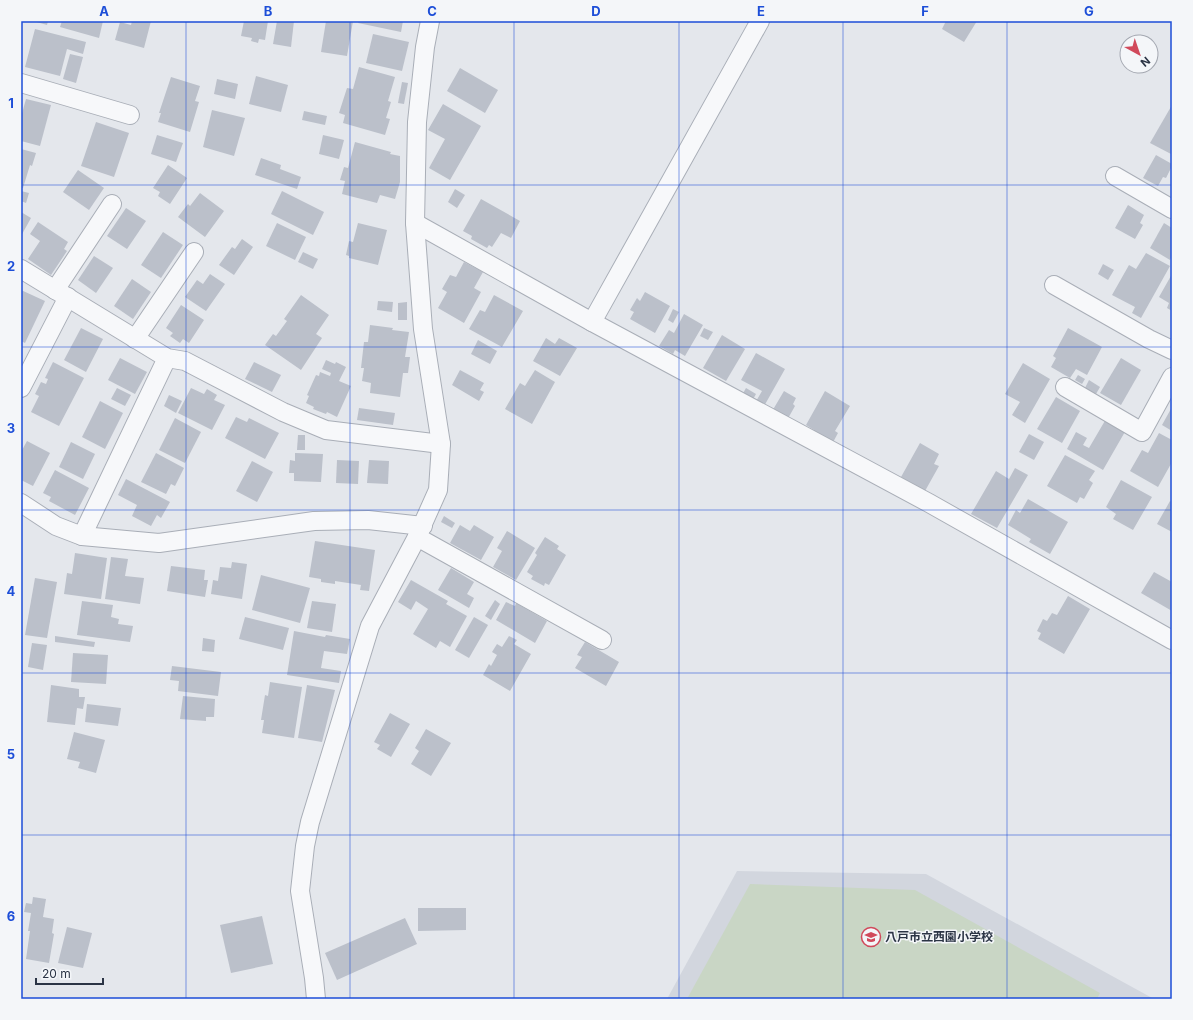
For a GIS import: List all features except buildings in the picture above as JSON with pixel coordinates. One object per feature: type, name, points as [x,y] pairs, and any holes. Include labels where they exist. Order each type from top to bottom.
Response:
[{"type":"street","points":[[316,999],[300,891],[305,846],[310,822],[370,626],[420,532],[438,490],[441,444],[423,329],[415,223],[417,122],[425,47],[430,21]]},
{"type":"street","points":[[592,322],[760,21]]},
{"type":"street","points":[[21,83],[130,115]]},
{"type":"street","points":[[1115,176],[1172,209]]},
{"type":"street","points":[[21,388],[62,293],[112,204]]},
{"type":"street","points":[[415,223],[592,322],[929,503],[1172,640]]},
{"type":"street","points":[[136,339],[194,252]]},
{"type":"street","points":[[21,269],[167,358],[185,361],[283,412],[326,430],[441,444]]},
{"type":"street","points":[[1054,285],[1149,339],[1172,350]]},
{"type":"street","points":[[82,536],[167,358]]},
{"type":"street","points":[[1065,387],[1142,432],[1172,377]]},
{"type":"street","points":[[21,504],[56,526],[82,536],[159,543],[314,521],[368,520],[420,532],[602,640]]},
{"type":"shaded area","name":"八戸市立西園小学校","points":[[737,871],[926,874],[1154,999],[667,999]]},
{"type":"green space","name":"八戸市立西園小学校","points":[[750,884],[915,890],[1100,993],[1097,999],[687,999]]},
{"type":"place","name":"八戸市立西園小学校","points":[[871,937]]}]
